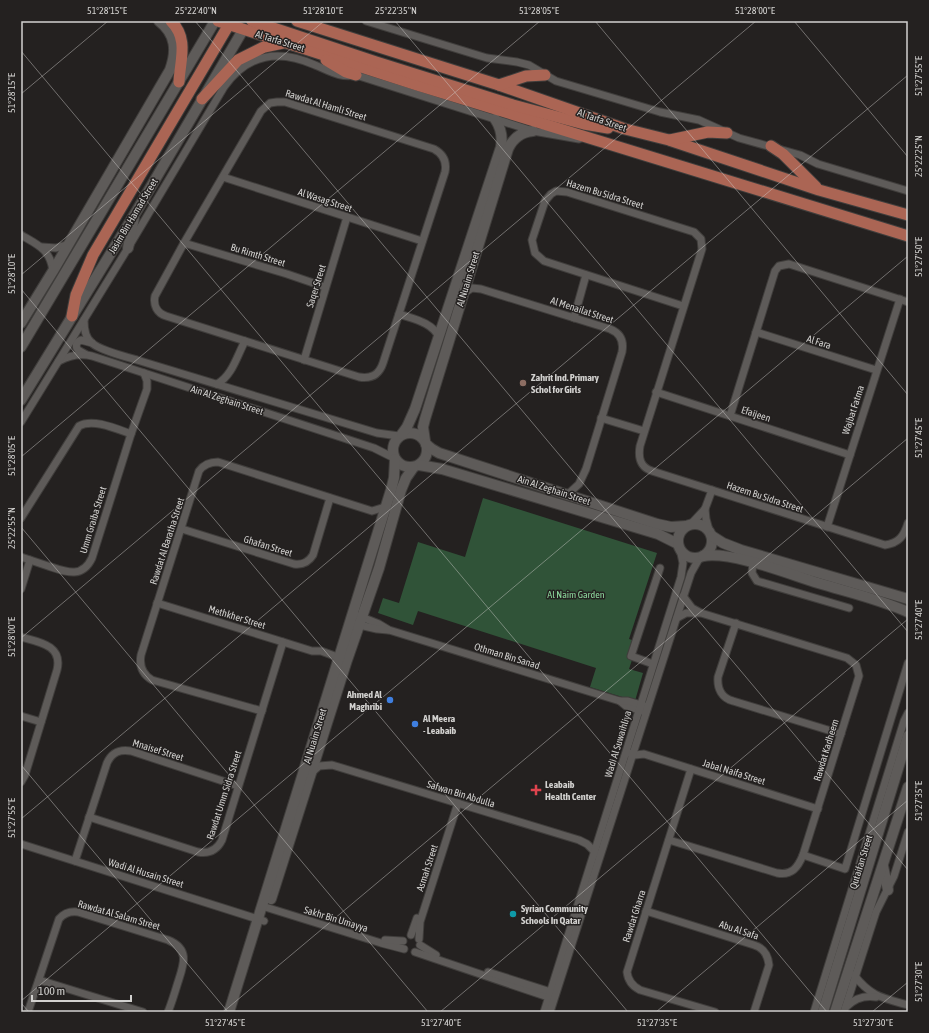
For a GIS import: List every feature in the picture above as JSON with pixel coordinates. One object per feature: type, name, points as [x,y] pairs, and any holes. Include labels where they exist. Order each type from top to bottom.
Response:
[{"type":"main road","points":[[171,21],[178,30],[182,44],[179,82]]},
{"type":"main road","name":"Al Tarfa Street","points":[[217,21],[238,24],[286,43],[595,141],[676,164],[908,236]]},
{"type":"main road","points":[[252,21],[368,60],[513,105],[597,127],[625,129]]},
{"type":"main road","name":"Al Tarfa Street","points":[[297,21],[316,24],[625,129],[669,140],[819,190],[908,215]]},
{"type":"main road","points":[[72,316],[76,295],[93,255],[238,24]]},
{"type":"main road","points":[[202,99],[238,60],[264,47],[286,43]]},
{"type":"main road","points":[[314,52],[333,65],[356,75]]},
{"type":"main road","points":[[499,85],[526,76],[545,75]]},
{"type":"main road","points":[[669,140],[708,132],[727,133]]},
{"type":"main road","points":[[771,146],[788,158],[819,190]]},
{"type":"main road","points":[[863,222],[908,228]]},
{"type":"street","points":[[21,323],[54,271],[170,70],[174,55],[172,38],[167,28],[159,21]]},
{"type":"street","points":[[23,344],[102,210],[217,21]]},
{"type":"street","points":[[366,21],[487,58],[529,65],[556,81],[660,112],[709,123],[739,138],[800,155],[818,164],[908,192]]},
{"type":"street","name":"Jasim Bin Hamad Street","points":[[21,400],[136,212],[202,99],[238,24]]},
{"type":"street","name":"Al Tarfa Street","points":[[252,61],[271,56],[284,55],[304,60],[343,76],[356,75],[533,131],[561,137],[595,141]]},
{"type":"street","name":"Jasim Bin Hamad Street","points":[[21,422],[128,248],[224,87],[238,70],[252,61]]},
{"type":"street","name":"Rawdat Al Hamli Street","points":[[285,102],[434,149],[443,157],[445,169],[422,241],[381,368],[374,376],[364,378],[359,377],[162,315],[156,308],[154,300],[184,243],[262,110],[270,103],[285,102]]},
{"type":"street","name":"Al Nuaim Street","points":[[400,435],[408,427],[414,414],[501,147],[501,130],[495,119]]},
{"type":"street","name":"Al Nuaim Street","points":[[425,443],[423,428],[424,419],[508,149],[514,139],[518,136],[523,133],[533,131]]},
{"type":"street","name":"Al Wasag Street","points":[[223,178],[422,241]]},
{"type":"street","name":"Hazem Bu Sidra Street","points":[[684,306],[586,275],[544,261],[537,257],[533,249],[532,240],[544,201],[550,194],[556,191],[567,192],[694,232],[701,239],[702,249],[684,306],[656,392],[644,431],[639,457],[640,462],[645,467],[652,471],[885,545],[894,544],[901,539],[908,524]]},
{"type":"street","points":[[82,223],[102,210]]},
{"type":"street","points":[[128,248],[136,212]]},
{"type":"street","name":"Saqer Street","points":[[304,360],[347,217]]},
{"type":"street","points":[[21,235],[42,247],[50,258],[54,271]]},
{"type":"street","name":"Bu Rimth Street","points":[[184,243],[325,287]]},
{"type":"street","points":[[42,247],[56,248],[69,244]]},
{"type":"street","points":[[730,416],[775,271],[779,266],[789,264],[908,302]]},
{"type":"street","points":[[574,318],[586,275]]},
{"type":"street","name":"Al Menailat Street","points":[[464,292],[475,288],[614,330],[620,336],[623,344],[622,352],[582,479],[576,488],[567,495]]},
{"type":"street","points":[[23,344],[26,327],[37,306],[41,291]]},
{"type":"street","name":"Wajbat Fatma","points":[[827,527],[876,370],[900,299]]},
{"type":"street","points":[[399,314],[428,324],[435,324],[444,320]]},
{"type":"street","points":[[84,320],[85,330],[92,343]]},
{"type":"street","points":[[428,324],[434,329],[439,337]]},
{"type":"street","name":"Al Fara","points":[[756,332],[876,370]]},
{"type":"street","points":[[86,355],[76,348],[77,343],[81,340],[92,343]]},
{"type":"street","points":[[217,384],[224,380],[229,374],[245,341]]},
{"type":"street","name":"Ain Al Zeghain Street","points":[[92,343],[100,348],[137,360],[377,433],[400,435]]},
{"type":"street","name":"Ain Al Zeghain Street","points":[[59,361],[72,355],[86,355],[374,448],[394,458]]},
{"type":"street","points":[[144,373],[147,380],[147,388]]},
{"type":"street","points":[[229,374],[230,382],[235,390]]},
{"type":"street","points":[[147,388],[159,378]]},
{"type":"street","name":"Umm Graiba Street","points":[[21,557],[71,573],[82,570],[90,563],[147,388]]},
{"type":"street","name":"Efaijeen","points":[[656,392],[850,455]]},
{"type":"street","points":[[601,418],[644,431]]},
{"type":"street","points":[[21,518],[79,426],[88,422],[131,434]]},
{"type":"street","points":[[410,432],[415,433],[419,435],[425,443],[427,453],[425,458],[416,466],[402,466],[394,458],[392,453],[393,443],[400,435],[410,432]]},
{"type":"street","name":"Ain Al Zeghain Street","points":[[425,443],[439,453],[661,525],[676,527],[689,524]]},
{"type":"street","name":"Al Nuaim Street","points":[[236,1012],[261,921],[356,620],[380,522],[392,484],[394,458]]},
{"type":"street","name":"Rawdat Al Baratha Street","points":[[262,711],[152,680],[143,672],[140,661],[199,472],[205,465],[218,462],[372,511]]},
{"type":"street","name":"Al Nuaim Street","points":[[356,620],[381,564],[401,490],[406,478],[416,466]]},
{"type":"street","name":"Ain Al Zeghain Street","points":[[416,466],[442,469],[658,534],[679,547]]},
{"type":"street","points":[[712,490],[705,508],[678,536],[679,547],[683,553],[691,557],[724,555],[753,562],[908,612]]},
{"type":"street","name":"Ghafan Street","points":[[182,529],[294,564],[303,564],[313,555],[330,498]]},
{"type":"street","points":[[380,522],[372,511],[385,507]]},
{"type":"street","points":[[702,557],[710,550],[713,541],[706,519],[705,508]]},
{"type":"street","points":[[689,524],[701,524],[723,543],[741,550],[908,599]]},
{"type":"street","name":"Wadi Al Suwaihliya","points":[[643,708],[653,664],[681,577],[683,563],[679,547]]},
{"type":"street","name":"Wadi Al Suwaihliya","points":[[548,1011],[643,708],[677,618],[691,573],[702,557]]},
{"type":"street","points":[[21,589],[30,560]]},
{"type":"street","points":[[753,562],[752,573],[757,581],[850,608]]},
{"type":"street","points":[[653,664],[631,656],[660,568]]},
{"type":"street","name":"Rawdat Kadheem","points":[[669,840],[782,874],[786,874],[794,870],[800,863],[803,855],[859,676],[858,670],[852,661],[847,658],[701,613],[692,608],[683,596]]},
{"type":"street","name":"Methkher Street","points":[[157,604],[312,651],[320,651],[343,661]]},
{"type":"street","name":"Rawdat Kadheem","points":[[677,618],[686,613],[701,613]]},
{"type":"street","name":"Othman Bin Sanad","points":[[356,620],[377,629],[389,630],[620,701],[628,701],[643,708]]},
{"type":"street","points":[[736,623],[718,678],[718,686],[723,696],[733,702],[841,734]]},
{"type":"street","points":[[21,637],[49,646],[53,649],[57,657],[57,670],[25,775],[21,782]]},
{"type":"street","name":"Rawdat Umm Sidra Street","points":[[88,817],[198,852],[212,851],[220,844],[282,642]]},
{"type":"street","name":"Al Nuaim Street","points":[[266,905],[312,772],[343,661]]},
{"type":"street","points":[[803,855],[845,869],[908,663]]},
{"type":"street","name":"Qutaifan Street","points":[[814,1012],[904,721],[908,713]]},
{"type":"street","points":[[21,716],[41,722]]},
{"type":"street","name":"Qutaifan Street","points":[[823,1012],[908,736]]},
{"type":"street","name":"Jabal Naifa Street","points":[[631,746],[644,754]]},
{"type":"street","name":"Mnaisef Street","points":[[75,861],[88,817],[109,758],[117,752],[122,750],[131,751],[238,786]]},
{"type":"street","name":"Jabal Naifa Street","points":[[629,753],[644,754],[818,809]]},
{"type":"street","name":"Safwan Bin Abdulla","points":[[312,772],[319,766],[332,765],[579,840],[587,844],[597,853]]},
{"type":"street","name":"Rawdat Gharra","points":[[691,769],[627,972],[630,983],[640,990],[715,1012]]},
{"type":"street","points":[[835,1012],[908,787]]},
{"type":"street","name":"Asmah Street","points":[[411,935],[456,803]]},
{"type":"street","name":"Asmah Street","points":[[419,942],[420,922],[456,803]]},
{"type":"street","points":[[845,1010],[876,912],[894,876],[908,832]]},
{"type":"street","name":"Wadi Al Husain Street","points":[[21,844],[261,921]]},
{"type":"street","points":[[883,866],[888,890]]},
{"type":"street","name":"Sakhr Bin Umayya","points":[[266,905],[381,943],[403,945]]},
{"type":"street","name":"Abu Al Safa","points":[[646,911],[754,945],[763,950],[768,959],[769,965],[754,1012]]},
{"type":"street","name":"Rawdat Al Salam Street","points":[[28,1012],[59,919],[68,912],[78,912],[168,940],[177,945],[182,953],[184,962],[168,1012]]},
{"type":"street","name":"Al Nuaim Street","points":[[229,1012],[261,921]]},
{"type":"street","points":[[411,935],[431,953],[552,995],[415,952],[408,952],[403,945],[406,937],[411,935]]},
{"type":"street","points":[[415,952],[418,949],[419,942]]},
{"type":"street","points":[[849,967],[868,990],[882,998]]},
{"type":"street","points":[[39,980],[143,1012]]},
{"type":"street","points":[[845,1010],[850,1002],[863,996],[882,998],[908,1006]]},
{"type":"green space","name":"Al Naim Garden","points":[[483,498],[657,553],[629,639],[638,642],[629,669],[643,673],[635,701],[590,687],[596,668],[418,611],[413,625],[378,613],[383,598],[399,603],[418,542],[465,557]]},
{"type":"place","name":"Zahrit Ind. Primary Schol for Girls","points":[[523,383]]},
{"type":"place","name":"Ahmed Al Maghribi","points":[[390,700]]},
{"type":"place","name":"Al Meera - Leabaib","points":[[415,724]]},
{"type":"place","name":"Leabaib Health Center","points":[[536,790]]},
{"type":"place","name":"Syrian Community Schools In Qatar","points":[[513,914]]}]
